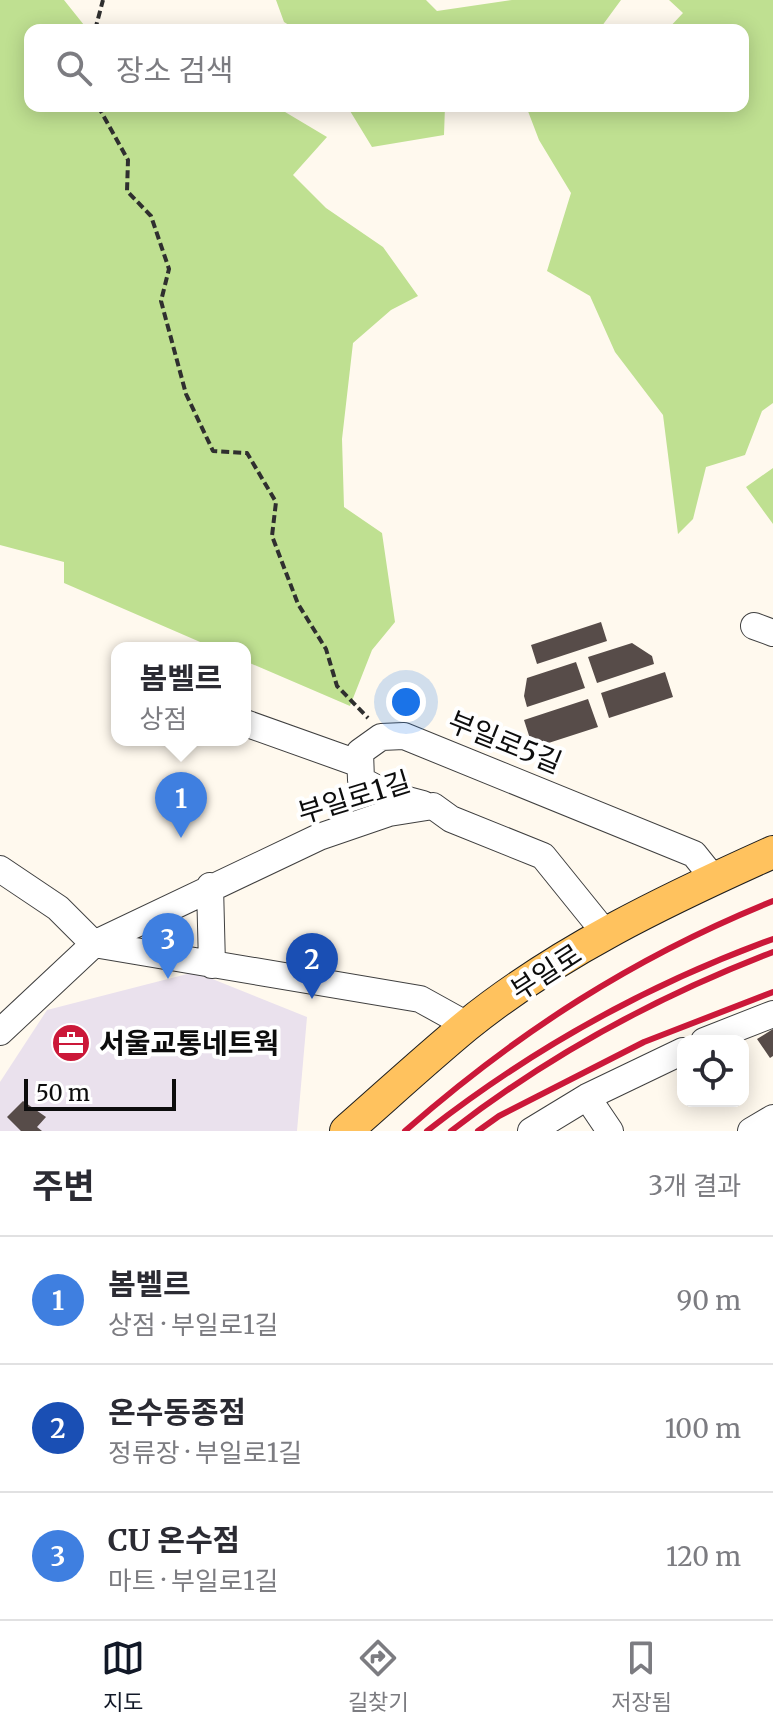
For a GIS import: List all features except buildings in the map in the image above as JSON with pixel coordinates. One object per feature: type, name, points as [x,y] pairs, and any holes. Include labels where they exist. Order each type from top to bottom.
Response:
[{"type":"main road","name":"부일로","points":[[346,1131],[467,1025],[540,974],[606,934],[773,852]]},
{"type":"street","points":[[251,725],[360,764],[361,780],[389,795],[433,806]]},
{"type":"street","name":"부일로5길","points":[[360,764],[360,752],[381,737],[404,736],[694,854],[714,879]]},
{"type":"street","name":"부일로1길","points":[[0,1032],[94,944],[210,886],[319,837],[389,813],[433,806],[451,819],[543,856],[606,934]]},
{"type":"street","points":[[0,869],[58,908],[94,944],[420,999],[467,1025]]},
{"type":"street","points":[[210,886],[212,965]]},
{"type":"street","points":[[719,1035],[773,1014]]},
{"type":"street","points":[[531,1131],[587,1097],[677,1054]]},
{"type":"street","points":[[587,1097],[610,1131]]},
{"type":"street","points":[[751,1131],[773,1118]]},
{"type":"street","points":[[766,1131],[773,1127]]},
{"type":"path","points":[[97,24],[103,0]]},
{"type":"path","points":[[101,112],[128,160],[127,191],[151,216],[169,269],[161,301],[197,424],[213,451],[247,453],[276,502],[272,536],[298,604],[326,649],[337,686],[366,717],[404,736]]},
{"type":"shaded area","points":[[195,972],[307,1017],[297,1131],[0,1131],[0,1082],[47,1010]]},
{"type":"green space","points":[[0,0],[64,0],[83,24],[24,24],[24,112],[285,112],[327,137],[293,175],[326,208],[383,247],[418,296],[391,310],[353,343],[342,439],[344,507],[382,533],[395,622],[372,650],[350,706],[251,664],[251,642],[200,642],[64,583],[64,562],[0,545]]},
{"type":"green space","points":[[276,0],[426,0],[437,11],[512,0],[621,0],[603,24],[284,22]]},
{"type":"green space","points":[[669,0],[773,0],[773,403],[762,411],[745,455],[706,467],[693,519],[678,534],[663,415],[615,352],[590,296],[547,271],[571,193],[539,140],[528,112],[749,112],[749,24],[673,24],[683,13]]},
{"type":"green space","points":[[351,112],[445,112],[444,135],[372,147]]},
{"type":"green space","points":[[773,468],[773,524],[746,487]]},
{"type":"railway","points":[[405,1131],[491,1061],[579,1000],[673,947],[773,901]]},
{"type":"railway","points":[[427,1131],[508,1072],[592,1021],[681,977],[773,939]]},
{"type":"railway","points":[[451,1131],[526,1078],[605,1030],[688,988],[773,952]]},
{"type":"railway","points":[[478,1131],[499,1116],[644,1042],[773,992]]},
{"type":"place","name":"봄벨르","points":[[181,838]]},
{"type":"place","name":"CU 온수점","points":[[168,979]]},
{"type":"place","name":"온수동종점","points":[[312,999]]},
{"type":"place","name":"서울교통네트웍","points":[[71,1043]]}]
